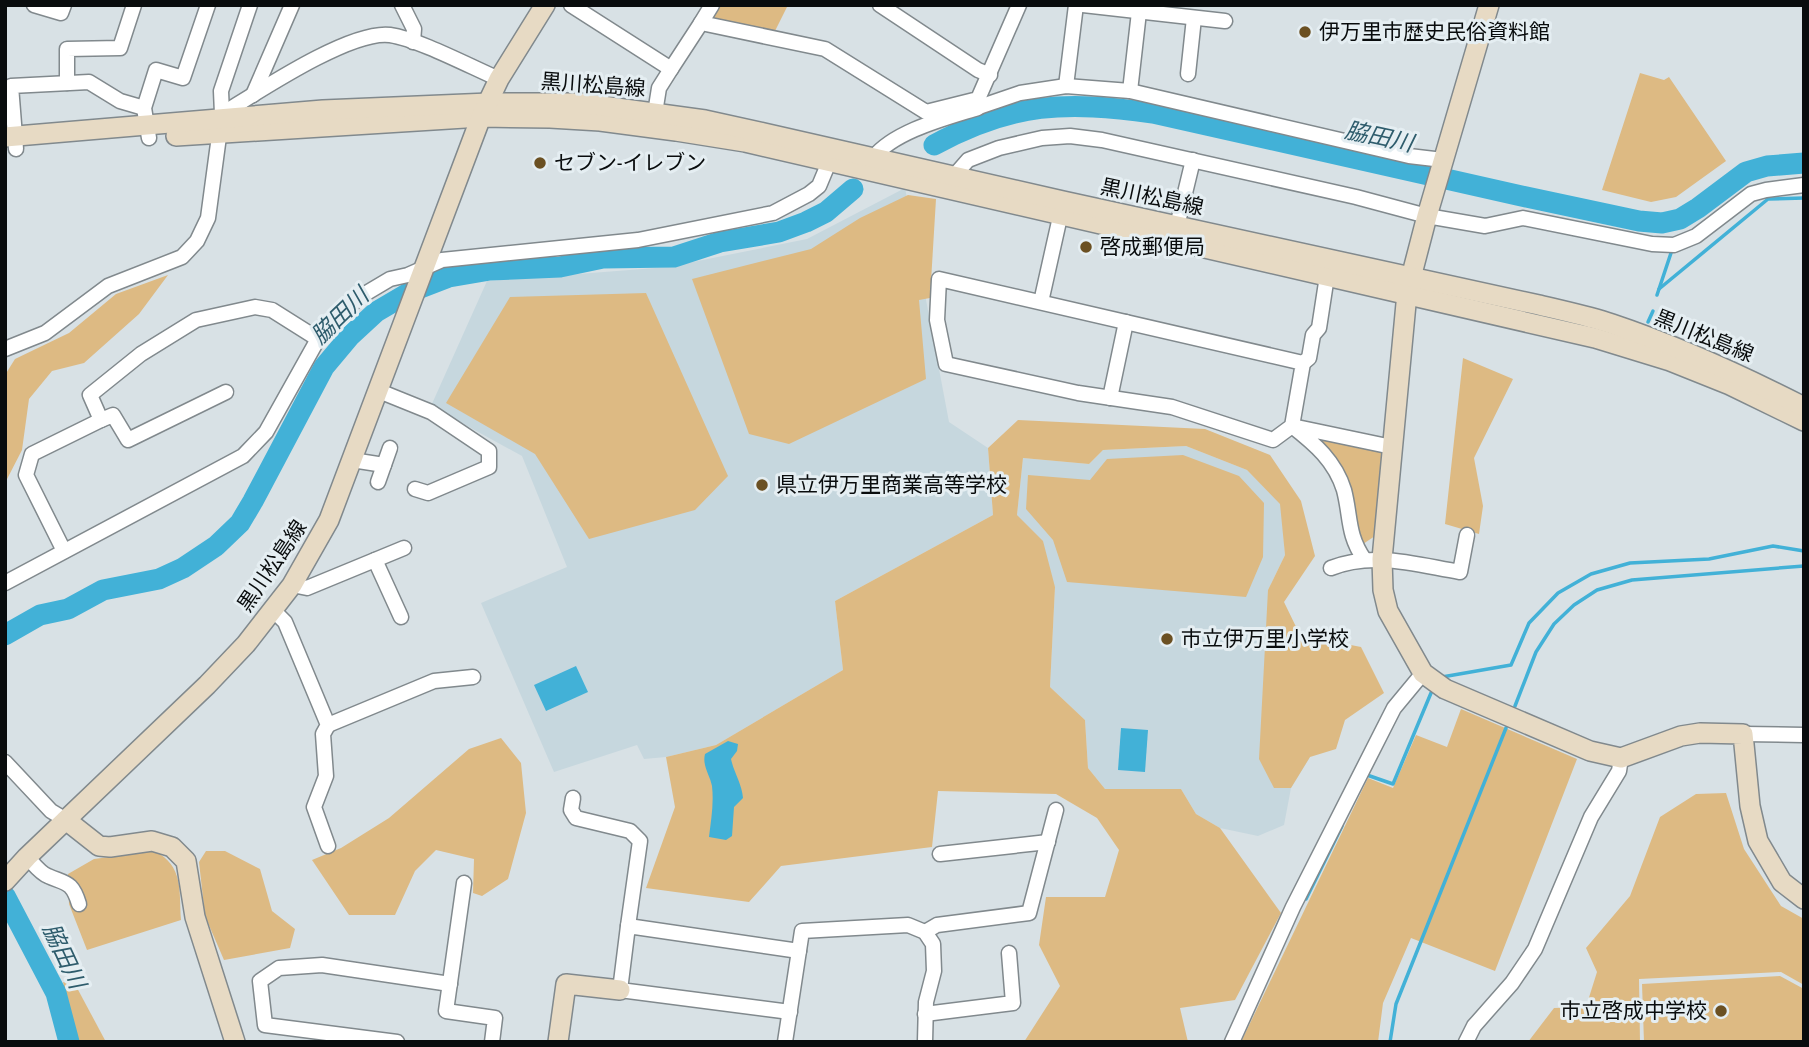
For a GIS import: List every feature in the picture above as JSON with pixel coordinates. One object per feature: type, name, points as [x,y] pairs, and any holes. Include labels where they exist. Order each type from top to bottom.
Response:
[{"type":"main road","points":[[10,143],[147,124],[485,110],[499,79],[545,5]]},
{"type":"main road","points":[[1489,5],[1408,285],[1392,447],[1373,559],[1388,611],[1423,673],[1445,689],[1590,751],[1621,758],[1681,736],[1700,733],[1743,734],[1750,806],[1758,841],[1782,882],[1804,899]]},
{"type":"main road","name":"黒川松島線","points":[[485,110],[580,103],[753,130],[954,176],[1062,208],[1327,276],[1408,285],[1609,323],[1736,373],[1804,407]]},
{"type":"main road","name":"黒川松島線","points":[[485,110],[650,127],[745,142],[829,162],[1062,208],[1177,226],[1408,285],[1670,361],[1730,385],[1804,421]]},
{"type":"main road","name":"黒川松島線","points":[[5,881],[207,685],[246,644],[292,585],[330,520],[485,110]]},
{"type":"main road","points":[[66,820],[99,846],[152,841],[172,847],[186,861],[195,917],[235,1042]]},
{"type":"main road","points":[[558,1042],[566,984],[620,990]]},
{"type":"street","points":[[34,5],[61,13],[64,5]]},
{"type":"street","points":[[67,83],[67,49],[120,48],[134,5]]},
{"type":"street","points":[[147,124],[156,70],[183,78],[208,5]]},
{"type":"street","points":[[5,349],[45,333],[108,286],[182,257],[197,240],[208,218],[221,122],[221,91],[250,5]]},
{"type":"street","points":[[253,95],[292,5]]},
{"type":"street","points":[[402,5],[414,29],[414,42]]},
{"type":"street","points":[[571,5],[671,69]]},
{"type":"street","points":[[655,113],[659,89],[712,5]]},
{"type":"street","points":[[880,5],[978,71],[990,75]]},
{"type":"street","points":[[873,158],[880,149],[979,103],[1019,5]]},
{"type":"street","points":[[1066,86],[1076,5]]},
{"type":"street","points":[[1083,5],[1225,21]]},
{"type":"street","points":[[1130,92],[1139,12]]},
{"type":"street","points":[[1188,74],[1194,18]]},
{"type":"street","points":[[701,23],[825,50],[926,112],[1066,86],[1130,92],[1409,156],[1443,160]]},
{"type":"street","points":[[221,122],[253,95],[343,44],[370,36],[390,35],[414,42],[499,79]]},
{"type":"street","points":[[10,143],[8,86],[89,82],[120,101],[147,124]]},
{"type":"street","points":[[954,176],[968,160],[999,148],[1042,138],[1070,136],[1102,140],[1193,160],[1356,197],[1426,216],[1485,226],[1523,218],[1652,244],[1674,245],[1696,236],[1751,194],[1804,185]]},
{"type":"street","points":[[1177,226],[1193,160]]},
{"type":"street","points":[[5,583],[243,456],[266,432],[318,340],[358,298],[390,279],[408,275],[442,260],[638,240],[772,213],[819,186],[829,162]]},
{"type":"street","points":[[1041,302],[1062,208]]},
{"type":"street","points":[[1304,363],[940,279],[937,320],[946,363],[1110,398],[1172,407],[1273,440],[1292,426],[1304,363],[1309,358],[1313,335],[1319,328],[1327,276]]},
{"type":"street","points":[[101,421],[89,395],[141,354],[196,320],[255,307],[272,310],[318,340]]},
{"type":"street","points":[[1110,398],[1126,322]]},
{"type":"street","points":[[379,391],[431,412],[489,450],[489,467],[428,493],[415,489]]},
{"type":"street","points":[[64,551],[26,475],[32,454],[113,415],[128,440],[226,392]]},
{"type":"street","points":[[1292,426],[1392,447]]},
{"type":"street","points":[[1292,426],[1320,449],[1334,466],[1344,490],[1353,543],[1373,559]]},
{"type":"street","points":[[378,482],[390,448]]},
{"type":"street","points":[[352,460],[384,465]]},
{"type":"street","points":[[1331,569],[1347,562],[1373,559],[1460,572],[1467,535]]},
{"type":"street","points":[[292,585],[307,589],[404,548]]},
{"type":"street","points":[[375,560],[401,617]]},
{"type":"street","points":[[273,610],[285,622],[328,725]]},
{"type":"street","points":[[1232,1042],[1293,907],[1394,708],[1423,673]]},
{"type":"street","points":[[328,846],[314,807],[326,776],[323,734],[328,725],[434,681],[474,677]]},
{"type":"street","points":[[1743,734],[1804,735]]},
{"type":"street","points":[[1466,1042],[1474,1026],[1512,983],[1535,949],[1591,817],[1619,771],[1621,758]]},
{"type":"street","points":[[5,762],[51,811],[66,820]]},
{"type":"street","points":[[573,798],[571,810],[576,818],[630,831],[640,841],[620,990],[790,1012]]},
{"type":"street","points":[[925,932],[937,925],[1029,913],[1056,810]]},
{"type":"street","points":[[940,854],[1048,842]]},
{"type":"street","points":[[27,857],[46,875],[63,880],[75,892],[79,904]]},
{"type":"street","points":[[464,883],[446,1011],[495,1018],[492,1042]]},
{"type":"street","points":[[785,1042],[802,931],[908,925],[925,932],[933,944],[933,971],[925,1014],[925,1042]]},
{"type":"street","points":[[628,926],[799,951]]},
{"type":"street","points":[[925,1014],[1013,1003],[1009,953]]},
{"type":"street","points":[[397,1042],[265,1024],[260,981],[279,968],[322,965],[450,984]]},
{"type":"shaded area","points":[[717,5],[788,5],[774,33],[708,20]]},
{"type":"shaded area","points":[[1640,73],[1664,80],[1669,77],[1726,161],[1676,197],[1651,202],[1602,190]]},
{"type":"shaded area","name":"県立伊万里商業高等学校","points":[[905,188],[949,422],[988,448],[993,515],[835,601],[843,670],[716,745],[666,757],[644,759],[637,745],[554,772],[481,603],[567,567],[522,456],[431,406],[487,281],[668,267],[807,239]]},
{"type":"shaded area","points":[[908,195],[936,199],[930,298],[919,300],[926,379],[789,444],[749,434],[692,279],[811,249],[860,218]]},
{"type":"shaded area","points":[[168,275],[139,314],[84,363],[52,371],[29,399],[22,450],[5,483],[5,375],[15,359],[69,333],[116,294]]},
{"type":"shaded area","points":[[646,293],[728,476],[695,510],[589,539],[535,454],[446,403],[510,297]]},
{"type":"shaded area","points":[[1463,358],[1513,379],[1474,458],[1483,506],[1479,534],[1445,524]]},
{"type":"shaded area","points":[[1018,420],[1205,429],[1270,455],[1301,501],[1315,556],[1284,602],[1300,635],[1361,647],[1384,693],[1345,720],[1336,749],[1310,757],[1291,788],[1274,788],[1259,759],[1268,590],[1285,555],[1280,504],[1247,470],[1186,446],[1103,450],[1089,464],[1023,458],[1017,515],[1043,541],[1055,587],[1050,687],[1085,720],[1088,768],[1105,789],[1181,789],[1196,814],[1220,828],[1281,913],[1235,1000],[1180,1008],[1188,1042],[1024,1042],[1060,986],[1039,945],[1046,897],[1105,897],[1119,850],[1097,818],[1056,794],[938,791],[932,847],[781,866],[749,902],[646,888],[675,807],[666,757],[716,745],[843,670],[835,601],[993,515],[988,448]]},
{"type":"shaded area","points":[[1315,435],[1382,451],[1375,536],[1363,544],[1357,541],[1347,488]]},
{"type":"shaded area","name":"市立伊万里小学校","points":[[1186,446],[1247,470],[1281,504],[1285,555],[1268,590],[1310,757],[1291,788],[1284,825],[1258,836],[1220,828],[1196,814],[1181,789],[1105,789],[1088,768],[1085,720],[1050,687],[1055,587],[1017,515],[1023,458],[1089,464],[1103,450]]},
{"type":"shaded area","points":[[1183,455],[1239,476],[1264,503],[1263,557],[1246,597],[1067,582],[1053,540],[1026,509],[1028,475],[1090,480],[1107,459]]},
{"type":"shaded area","points":[[1461,709],[1577,759],[1495,971],[1411,938],[1383,1003],[1378,1042],[1241,1042],[1368,778],[1393,788],[1416,735],[1447,747]]},
{"type":"shaded area","points":[[501,738],[521,763],[526,813],[508,879],[482,896],[473,893],[474,859],[436,850],[415,871],[395,915],[349,915],[312,860],[341,848],[389,818],[469,749]]},
{"type":"shaded area","points":[[1726,793],[1744,849],[1781,906],[1804,919],[1804,985],[1781,972],[1639,979],[1640,1042],[1528,1042],[1554,1008],[1586,1007],[1597,972],[1586,948],[1630,896],[1660,817],[1696,794]]},
{"type":"shaded area","points":[[154,851],[171,864],[175,872],[181,920],[87,950],[69,904],[68,874],[94,859]]},
{"type":"shaded area","points":[[206,851],[225,851],[260,869],[272,911],[295,929],[290,948],[224,960],[205,916],[199,862]]},
{"type":"shaded area","name":"市立啓成中学校","points":[[1780,976],[1804,989],[1804,1042],[1644,1042],[1642,984]]},
{"type":"shaded area","points":[[63,982],[76,986],[106,1042],[74,1042]]},
{"type":"water","points":[[576,666],[588,692],[546,711],[534,685]]},
{"type":"water","points":[[1121,728],[1148,730],[1145,772],[1118,770]]},
{"type":"water","points":[[728,741],[738,744],[731,759],[743,798],[734,807],[732,836],[726,840],[709,837],[713,793],[704,758],[705,754]]},
{"type":"waterway","name":"脇田川","points":[[934,145],[989,120],[1040,108],[1122,109],[1153,113],[1639,221],[1662,223],[1680,219],[1746,172],[1767,166],[1804,163]]},
{"type":"waterway","name":"脇田川","points":[[5,635],[40,615],[68,609],[103,590],[159,579],[183,568],[216,546],[240,523],[324,367],[350,336],[376,312],[410,292],[449,277],[490,270],[560,267],[603,258],[674,257],[720,242],[779,232],[806,222],[826,212],[853,189]]},
{"type":"waterway","points":[[1659,289],[1768,199],[1804,198]]},
{"type":"waterway","points":[[1657,295],[1671,253]]},
{"type":"waterway","points":[[1648,322],[1653,311]]},
{"type":"waterway","points":[[1442,677],[1511,665],[1529,623],[1558,593],[1591,574],[1630,563],[1709,559],[1773,546],[1804,551]]},
{"type":"waterway","points":[[1515,706],[1536,652],[1554,624],[1574,605],[1597,590],[1632,580],[1804,566]]},
{"type":"waterway","points":[[1367,775],[1393,784],[1431,693]]},
{"type":"waterway","points":[[1390,1042],[1396,1004],[1506,728]]},
{"type":"waterway","points":[[1306,899],[1342,826]]},
{"type":"waterway","name":"脇田川","points":[[5,896],[56,993],[69,1042]]},
{"type":"place","name":"伊万里市歴史民俗資料館","points":[[1305,32]]},
{"type":"place","name":"セブン-イレブン","points":[[540,163]]},
{"type":"place","name":"啓成郵便局","points":[[1086,247]]},
{"type":"place","name":"県立伊万里商業高等学校","points":[[762,485]]},
{"type":"place","name":"市立伊万里小学校","points":[[1167,639]]},
{"type":"place","name":"市立啓成中学校","points":[[1721,1011]]}]
